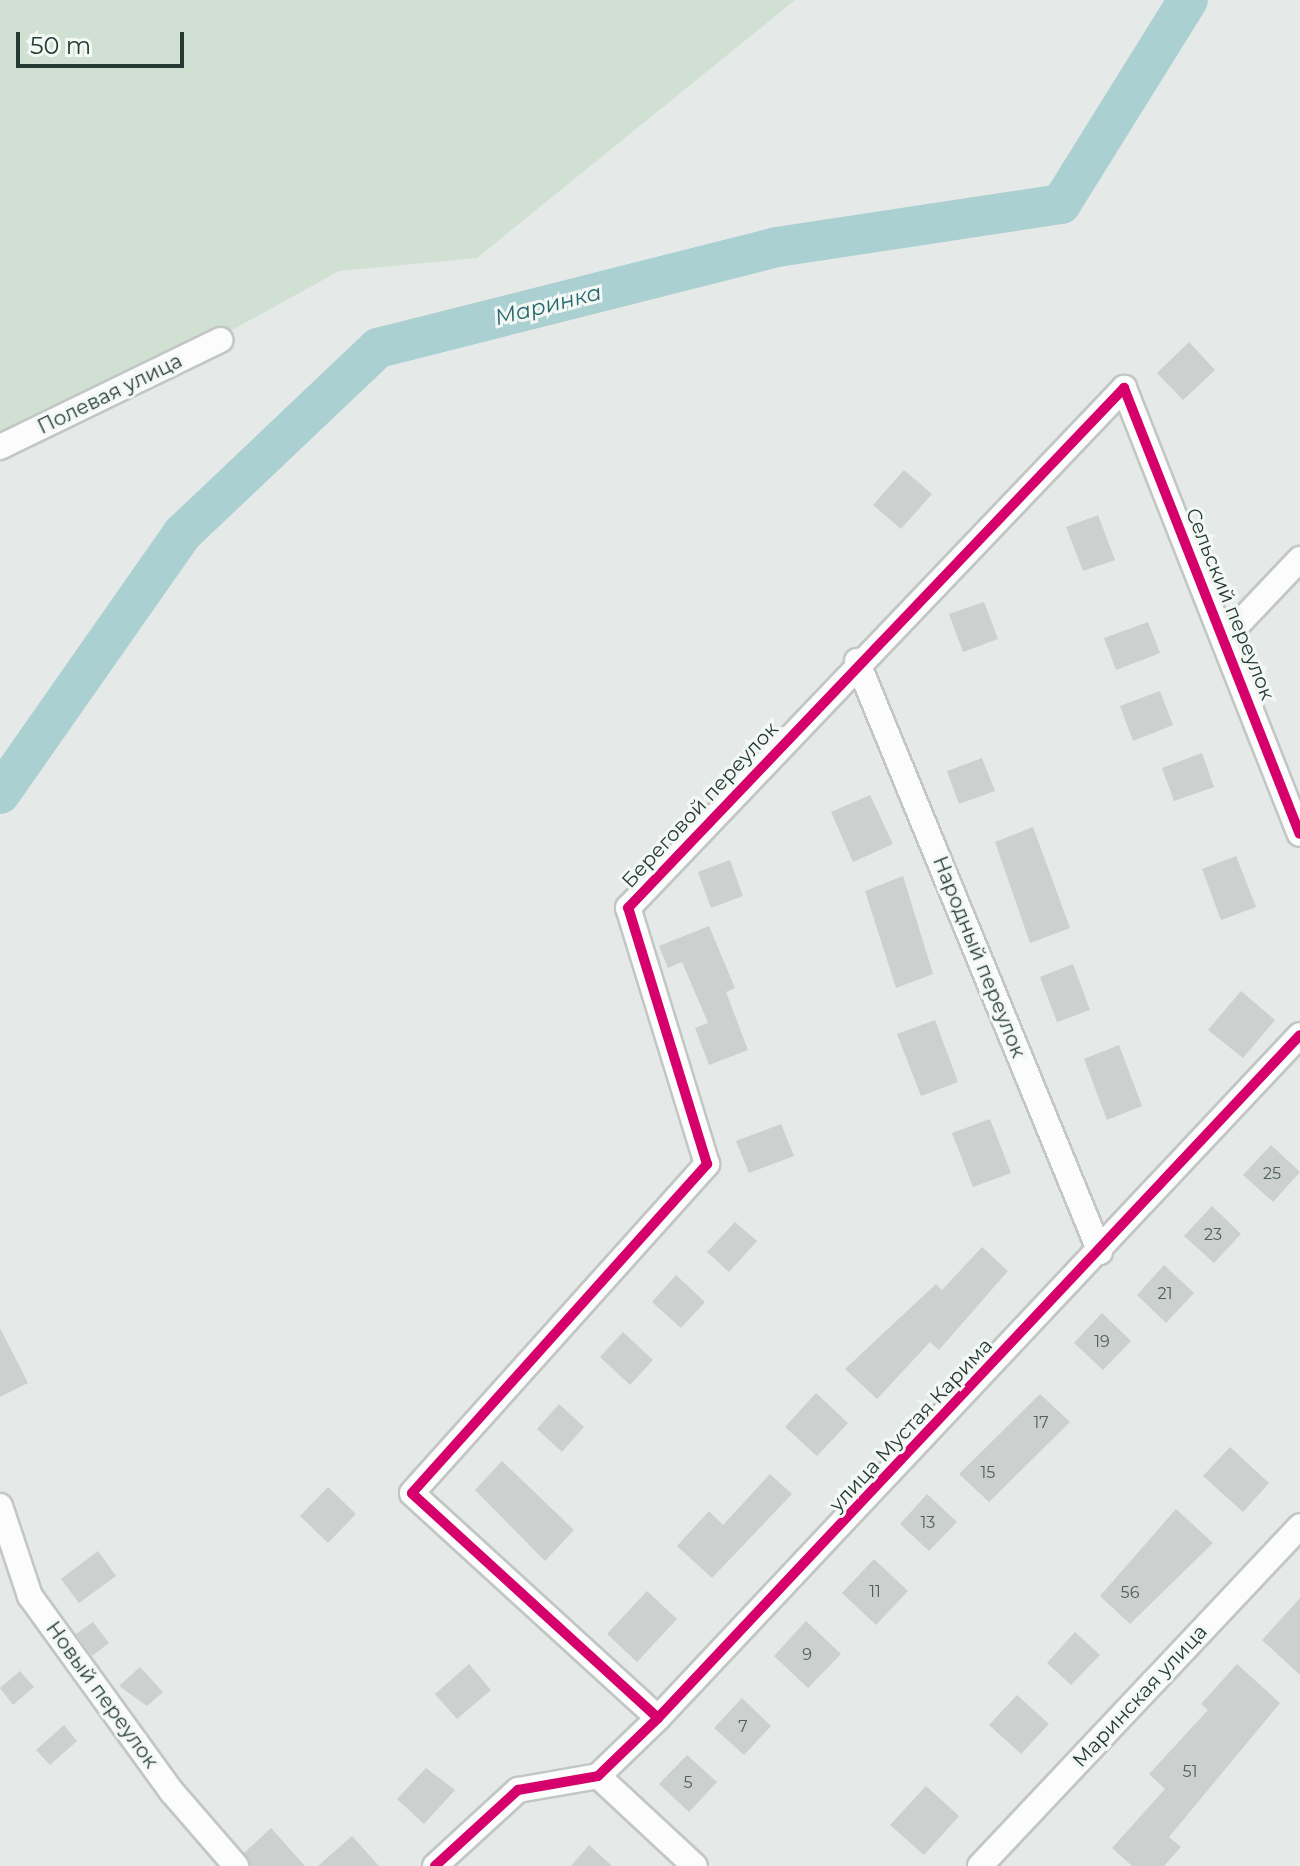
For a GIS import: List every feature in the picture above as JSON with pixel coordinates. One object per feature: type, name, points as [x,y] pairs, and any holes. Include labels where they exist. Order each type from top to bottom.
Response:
[{"type":"street","name":"Полевая улица","points":[[0,447],[220,340]]},
{"type":"street","name":"Сельский переулок","points":[[1124,388],[1300,834]]},
{"type":"street","name":"Береговой переулок","points":[[658,1718],[412,1493],[707,1164],[628,908],[857,661],[1124,388]]},
{"type":"street","name":"Сельский переулок","points":[[1225,638],[1300,559]]},
{"type":"street","name":"Народный переулок","points":[[857,661],[1100,1252]]},
{"type":"street","name":"улица Мустая Карима","points":[[598,1776],[658,1718],[1100,1252],[1300,1035]]},
{"type":"street","name":"Новый переулок","points":[[0,1506],[30,1596],[236,1866]]},
{"type":"street","name":"Маринская улица","points":[[980,1866],[1300,1526]]},
{"type":"street","points":[[435,1866],[518,1790],[598,1776],[695,1866]]},
{"type":"green space","points":[[0,0],[795,0],[477,258],[339,271],[0,458]]},
{"type":"building","points":[[1189,342],[1215,370],[1183,400],[1157,373]]},
{"type":"building","points":[[904,470],[932,494],[901,529],[873,505]]},
{"type":"building","points":[[1098,515],[1115,560],[1083,571],[1066,527]]},
{"type":"building","points":[[984,602],[998,639],[963,652],[949,614]]},
{"type":"building","points":[[1148,622],[1160,653],[1116,670],[1104,638]]},
{"type":"building","points":[[1160,691],[1173,725],[1133,741],[1120,706]]},
{"type":"building","points":[[1202,753],[1214,787],[1174,801],[1162,768]]},
{"type":"building","points":[[982,758],[995,791],[959,804],[947,771]]},
{"type":"building","points":[[870,795],[893,844],[853,862],[831,812]]},
{"type":"building","points":[[1033,827],[1070,928],[1030,943],[995,842]]},
{"type":"building","points":[[1236,856],[1256,907],[1221,920],[1202,869]]},
{"type":"building","points":[[730,860],[743,896],[711,908],[698,872]]},
{"type":"building","points":[[903,876],[933,974],[896,988],[865,891]]},
{"type":"building","points":[[709,926],[735,988],[726,992],[748,1050],[709,1065],[695,1028],[708,1023],[682,962],[668,968],[659,946]]},
{"type":"building","points":[[1073,964],[1090,1010],[1057,1022],[1040,977]]},
{"type":"building","points":[[1241,991],[1275,1020],[1243,1058],[1208,1030]]},
{"type":"building","points":[[935,1020],[958,1082],[921,1096],[897,1034]]},
{"type":"building","points":[[1119,1045],[1142,1106],[1107,1120],[1084,1059]]},
{"type":"building","points":[[990,1119],[1011,1173],[973,1187],[952,1133]]},
{"type":"building","points":[[781,1124],[794,1156],[749,1173],[736,1141]]},
{"type":"building","points":[[1271,1145],[1300,1172],[1273,1202],[1243,1175]]},
{"type":"building","points":[[1212,1206],[1241,1234],[1214,1263],[1184,1236]]},
{"type":"building","points":[[735,1222],[757,1241],[729,1272],[707,1252]]},
{"type":"building","points":[[982,1247],[1008,1271],[939,1350],[930,1342],[877,1399],[845,1369],[936,1284],[942,1290]]},
{"type":"building","points":[[1164,1265],[1194,1293],[1166,1323],[1137,1295]]},
{"type":"building","points":[[676,1275],[705,1302],[681,1328],[652,1302]]},
{"type":"building","points":[[1102,1313],[1131,1341],[1103,1370],[1074,1343]]},
{"type":"building","points":[[0,1328],[28,1383],[0,1397]]},
{"type":"building","points":[[623,1332],[653,1360],[630,1385],[600,1357]]},
{"type":"building","points":[[816,1393],[848,1423],[817,1456],[785,1427]]},
{"type":"building","points":[[1040,1394],[1070,1422],[989,1502],[959,1474]]},
{"type":"building","points":[[559,1404],[584,1427],[562,1452],[537,1429]]},
{"type":"building","points":[[1230,1447],[1269,1483],[1243,1512],[1203,1476]]},
{"type":"building","points":[[502,1461],[574,1530],[545,1561],[475,1490]]},
{"type":"building","points":[[770,1474],[792,1494],[712,1578],[677,1546],[709,1511],[723,1525]]},
{"type":"building","points":[[328,1487],[356,1514],[328,1543],[300,1516]]},
{"type":"building","points":[[927,1494],[957,1522],[929,1551],[900,1524]]},
{"type":"building","points":[[1176,1509],[1213,1543],[1130,1624],[1100,1596]]},
{"type":"building","points":[[98,1551],[116,1576],[79,1603],[61,1579]]},
{"type":"building","points":[[874,1559],[908,1591],[876,1625],[842,1593]]},
{"type":"building","points":[[647,1591],[677,1619],[637,1662],[607,1634]]},
{"type":"building","points":[[1300,1598],[1300,1675],[1262,1640]]},
{"type":"building","points":[[806,1621],[841,1654],[808,1688],[774,1656]]},
{"type":"building","points":[[93,1622],[109,1643],[92,1656],[76,1634]]},
{"type":"building","points":[[1075,1632],[1100,1655],[1071,1685],[1047,1663]]},
{"type":"building","points":[[469,1664],[491,1690],[457,1719],[435,1694]]},
{"type":"building","points":[[1237,1664],[1280,1703],[1169,1837],[1181,1847],[1164,1866],[1132,1866],[1112,1848],[1165,1789],[1149,1774],[1208,1710],[1201,1704]]},
{"type":"building","points":[[140,1667],[163,1692],[147,1706],[119,1686]]},
{"type":"building","points":[[20,1671],[34,1687],[13,1705],[0,1688]]},
{"type":"building","points":[[1017,1695],[1049,1724],[1021,1754],[989,1725]]},
{"type":"building","points":[[742,1698],[771,1726],[744,1755],[714,1728]]},
{"type":"building","points":[[64,1725],[77,1741],[50,1765],[36,1750]]},
{"type":"building","points":[[687,1755],[717,1782],[689,1812],[659,1784]]},
{"type":"building","points":[[426,1768],[455,1790],[424,1824],[397,1799]]},
{"type":"building","points":[[926,1786],[959,1816],[924,1855],[890,1825]]},
{"type":"building","points":[[271,1828],[305,1866],[251,1866],[244,1853]]},
{"type":"building","points":[[352,1836],[379,1866],[318,1866]]},
{"type":"building","points":[[589,1845],[612,1866],[571,1866]]},
{"type":"waterway","name":"Маринка","points":[[0,794],[183,533],[378,348],[777,247],[1061,204],[1188,0]]},
{"type":"cycle path","points":[[658,1718],[412,1493],[707,1164],[628,908],[1124,388],[1300,834]]},
{"type":"cycle path","points":[[435,1866],[518,1790],[598,1776],[658,1718],[1300,1035]]}]
